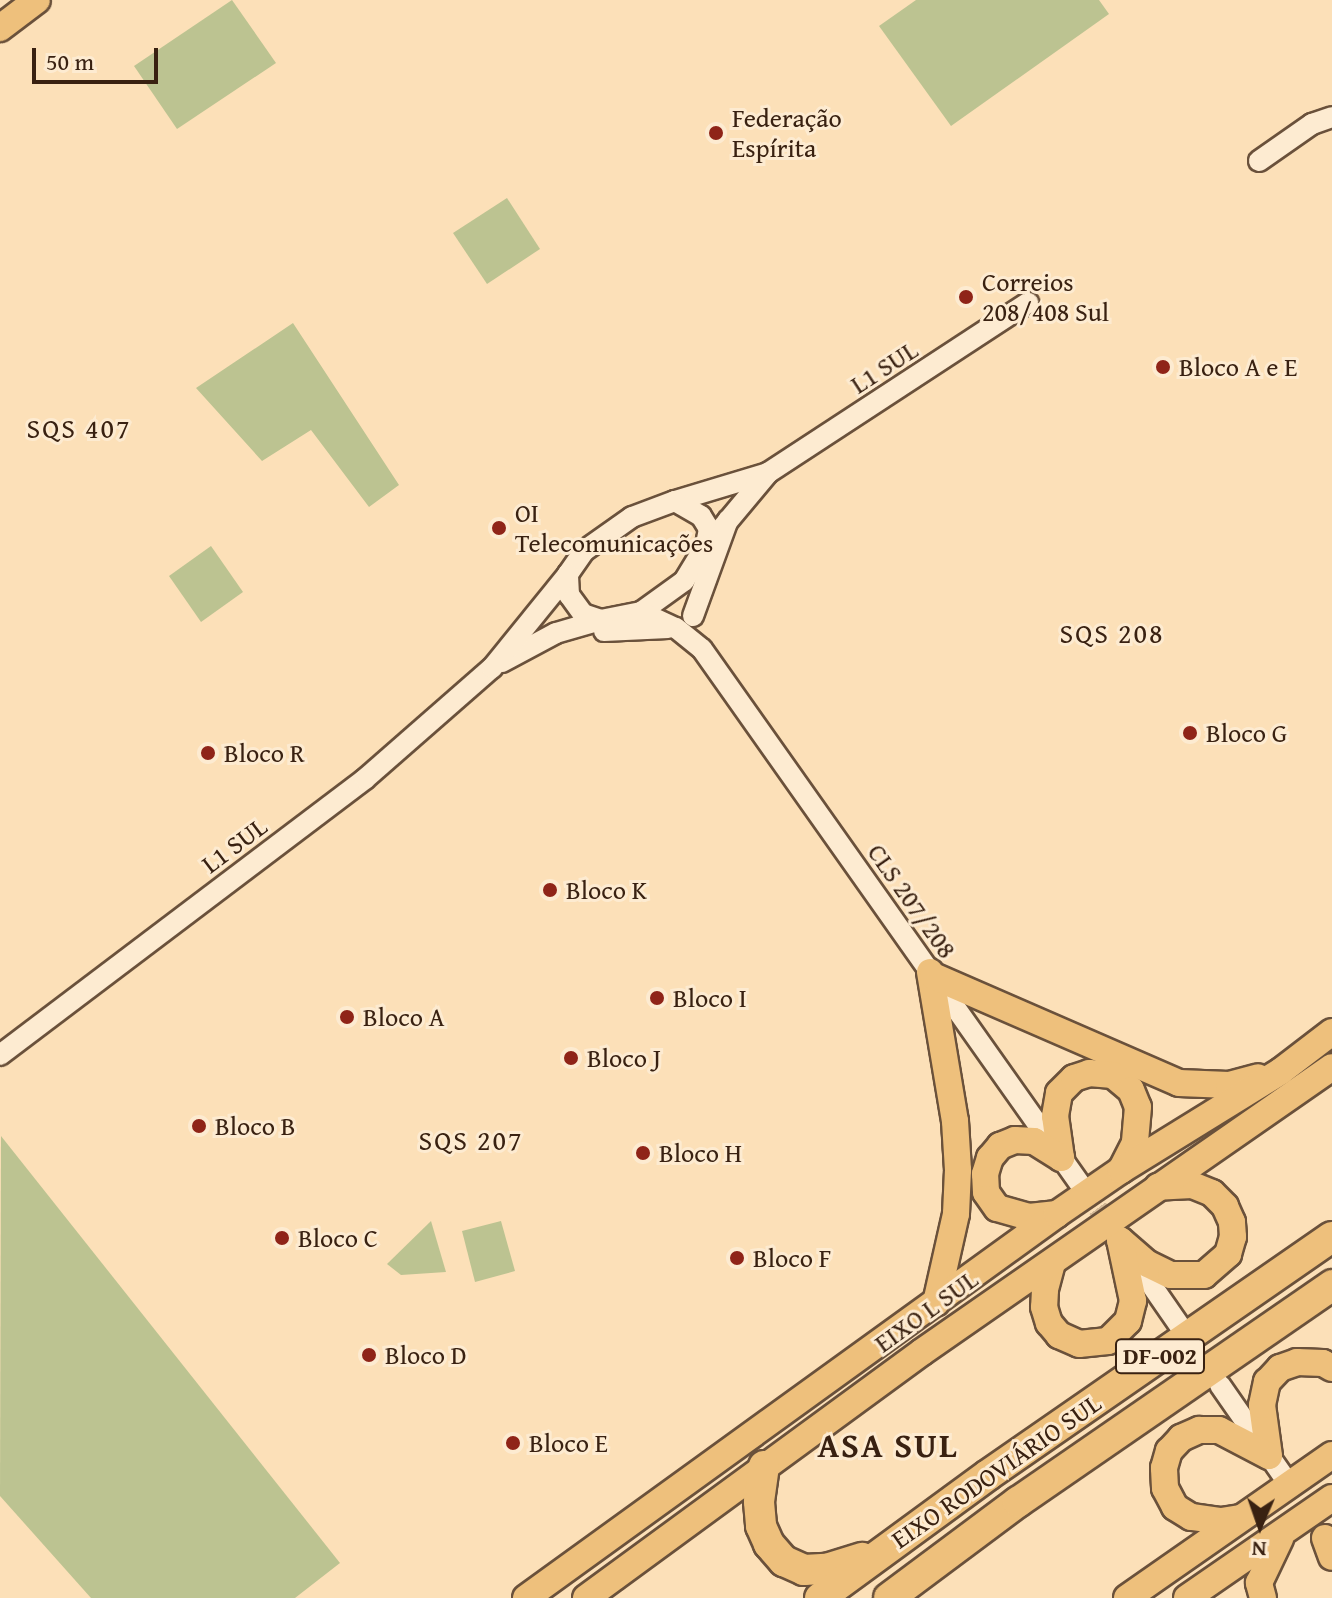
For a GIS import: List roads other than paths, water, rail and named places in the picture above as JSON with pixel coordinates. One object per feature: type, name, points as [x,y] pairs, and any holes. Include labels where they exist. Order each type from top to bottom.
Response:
[{"type":"highway","name":"EIXO RODOVIÁRIO SUL","points":[[820,1598],[879,1553],[1332,1237]]},
{"type":"highway","name":"EIXO RODOVIÁRIO SUL","points":[[889,1598],[1018,1502],[1332,1285]]},
{"type":"highway","points":[[764,1466],[759,1502],[761,1526],[769,1544],[784,1561],[804,1570],[826,1569],[879,1553]]},
{"type":"main road","points":[[0,28],[37,0]]},
{"type":"main road","points":[[932,974],[1179,1083],[1229,1085],[1281,1071]]},
{"type":"main road","points":[[932,974],[955,1121],[958,1170],[956,1214],[936,1303]]},
{"type":"main road","name":"EIXO L SUL","points":[[526,1598],[1057,1214],[1121,1170],[1281,1071],[1332,1032]]},
{"type":"main road","name":"EIXO L SUL","points":[[586,1598],[764,1466],[1332,1067]]},
{"type":"main road","points":[[1061,1158],[1055,1116],[1059,1093],[1074,1078],[1089,1073],[1113,1075],[1131,1090],[1138,1107],[1135,1143],[1121,1170]]},
{"type":"main road","points":[[1057,1214],[1029,1217],[997,1208],[986,1192],[985,1174],[990,1158],[1000,1146],[1015,1140],[1034,1141],[1061,1158]]},
{"type":"main road","points":[[1117,1235],[1148,1264],[1171,1275],[1204,1275],[1228,1254],[1233,1237],[1232,1222],[1225,1206],[1212,1193],[1192,1185],[1158,1187]]},
{"type":"main road","points":[[1052,1263],[1044,1307],[1049,1323],[1059,1335],[1079,1344],[1108,1341],[1128,1321],[1133,1301],[1117,1235]]},
{"type":"main road","points":[[1277,1467],[1262,1405],[1267,1382],[1280,1368],[1297,1362],[1323,1363],[1332,1368]]},
{"type":"main road","points":[[1240,1518],[1221,1521],[1191,1517],[1175,1507],[1165,1488],[1164,1468],[1169,1451],[1181,1438],[1199,1430],[1219,1430],[1277,1467]]},
{"type":"main road","points":[[1127,1598],[1332,1455]]},
{"type":"main road","points":[[1187,1598],[1332,1498]]},
{"type":"main road","points":[[1263,1598],[1259,1583],[1266,1562],[1284,1532]]},
{"type":"street","points":[[1259,161],[1312,124],[1332,100]]},
{"type":"street","points":[[1312,124],[1332,117]]},
{"type":"street","name":"L1 SUL","points":[[706,545],[768,473],[1028,303]]},
{"type":"street","name":"L1 SUL","points":[[675,501],[768,473]]},
{"type":"street","points":[[675,501],[693,509],[706,522],[706,545],[684,581],[641,612],[601,620],[583,614],[569,595],[568,574],[584,551],[604,534],[652,507],[675,501]]},
{"type":"street","points":[[693,616],[728,520]]},
{"type":"street","name":"L1 SUL","points":[[0,1055],[365,779],[492,668],[568,574]]},
{"type":"street","name":"CLS 207/208","points":[[684,581],[702,649]]},
{"type":"street","name":"CLS 207/208","points":[[641,612],[676,628],[702,649],[1080,1184]]},
{"type":"street","name":"L1 SUL","points":[[492,668],[556,633],[601,620]]},
{"type":"street","points":[[556,633],[676,628]]},
{"type":"street","points":[[1117,1235],[1179,1325]]},
{"type":"street","points":[[1220,1385],[1277,1467]]},
{"type":"tunnel","points":[[1080,1184],[1114,1231]]},
{"type":"place","name":"Federação Espírita","points":[[716,133]]},
{"type":"place","name":"Correios 208/408 Sul","points":[[966,297]]},
{"type":"place","name":"Bloco A e E","points":[[1163,367]]},
{"type":"place","name":"OI Telecomunicações","points":[[499,528]]},
{"type":"place","name":"Bloco G","points":[[1190,733]]},
{"type":"place","name":"Bloco R","points":[[208,753]]},
{"type":"place","name":"Bloco K","points":[[550,890]]},
{"type":"place","name":"Bloco I","points":[[657,998]]},
{"type":"place","name":"Bloco A","points":[[347,1017]]},
{"type":"place","name":"Bloco J","points":[[571,1058]]},
{"type":"place","name":"Bloco B","points":[[199,1126]]},
{"type":"place","name":"Bloco H","points":[[643,1153]]},
{"type":"place","name":"Bloco C","points":[[282,1238]]},
{"type":"place","name":"Bloco F","points":[[737,1258]]},
{"type":"place","name":"Bloco D","points":[[369,1355]]},
{"type":"place","name":"Bloco E","points":[[513,1443]]},
{"type":"district","name":"SQS 407","points":[[79,428]]},
{"type":"district","name":"SQS 208","points":[[1112,633]]},
{"type":"district","name":"SQS 207","points":[[471,1140]]},
{"type":"district","name":"ASA SUL","points":[[888,1445]]}]
